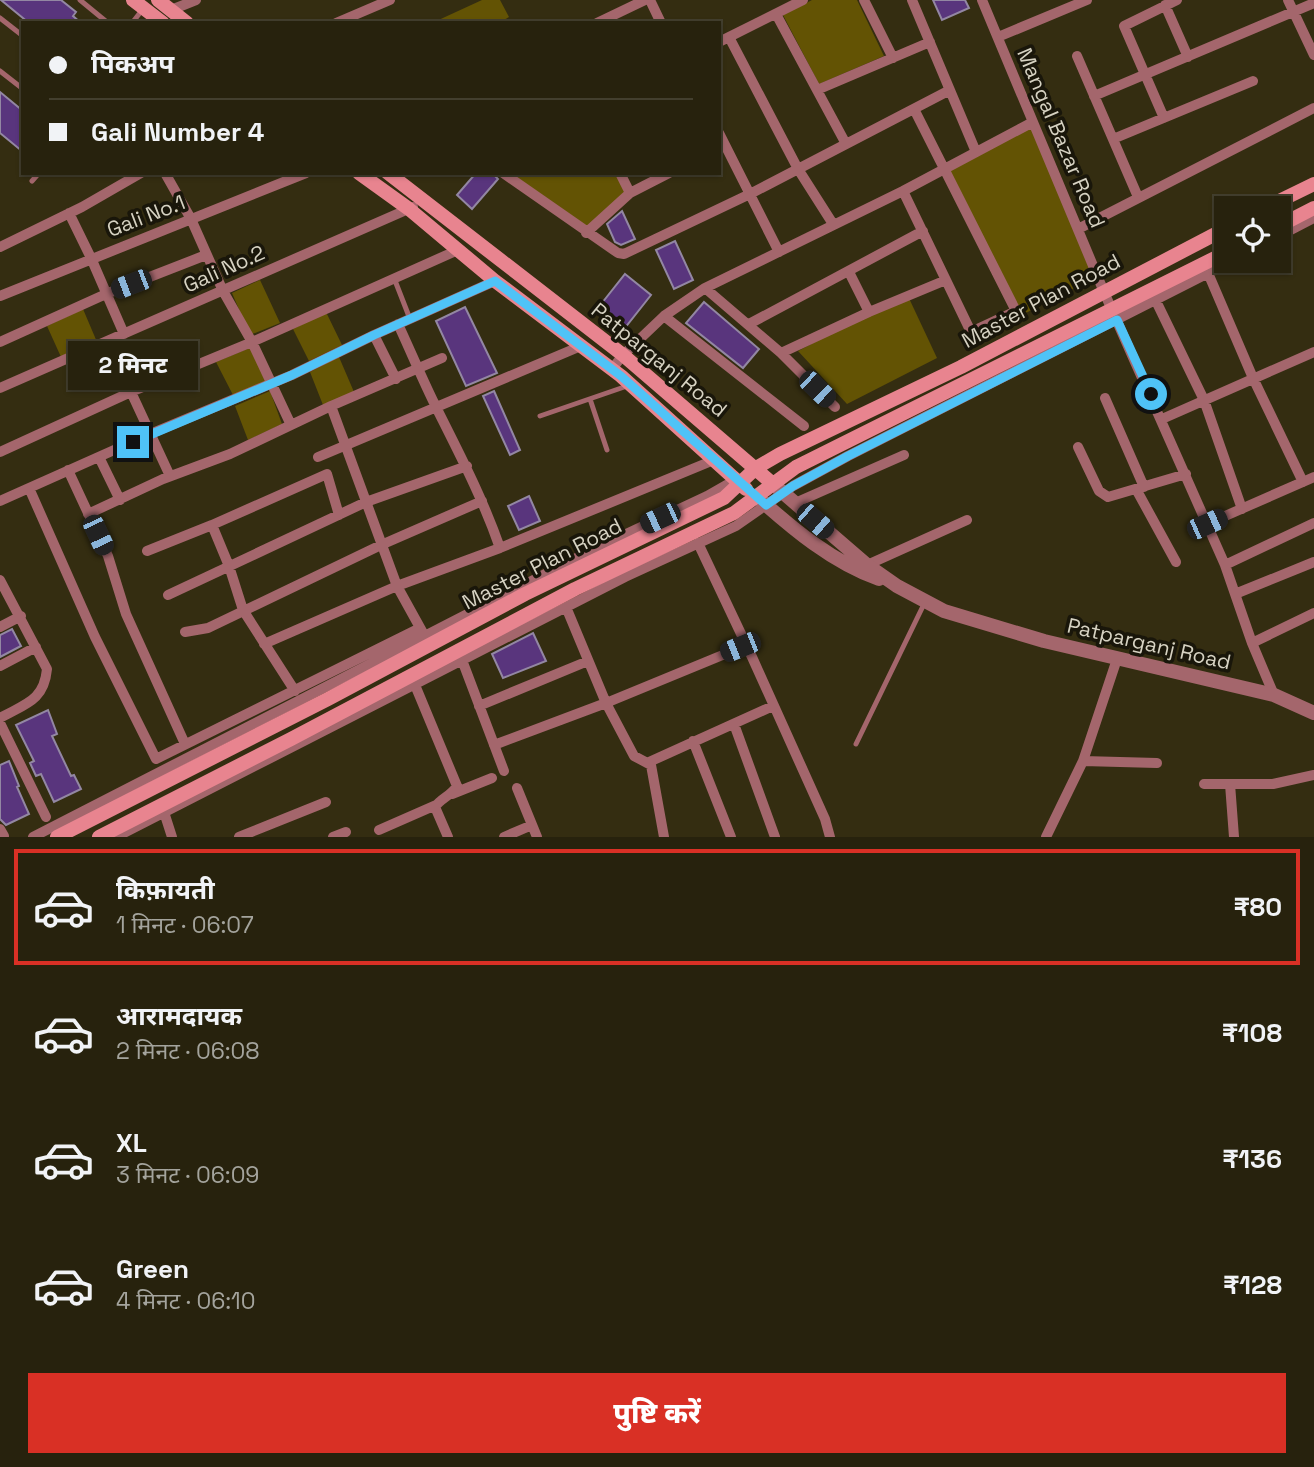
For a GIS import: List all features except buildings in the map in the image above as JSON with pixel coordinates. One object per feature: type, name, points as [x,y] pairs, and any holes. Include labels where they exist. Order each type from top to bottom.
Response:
[{"type":"main road","points":[[158,0],[167,17]]},
{"type":"main road","points":[[138,4],[167,17]]},
{"type":"main road","points":[[362,175],[409,209],[495,281],[612,369],[761,501]]},
{"type":"main road","name":"Patparganj Road","points":[[391,175],[623,355],[778,488]]},
{"type":"main road","points":[[1290,196],[1314,184]]},
{"type":"main road","points":[[1291,220],[1314,208]]},
{"type":"main road","name":"Master Plan Road","points":[[57,837],[328,699],[525,594],[724,498],[738,482],[780,454],[961,367],[1214,235]]},
{"type":"main road","name":"Master Plan Road","points":[[99,837],[575,589],[761,501],[778,488],[796,467],[1115,316],[1214,260]]},
{"type":"street","points":[[167,17],[196,0]]},
{"type":"street","points":[[341,21],[390,0]]},
{"type":"street","points":[[601,21],[648,0],[660,21]]},
{"type":"street","points":[[803,0],[724,40],[833,225]]},
{"type":"street","points":[[864,0],[893,58]]},
{"type":"street","points":[[912,0],[976,152]]},
{"type":"street","name":"Mangal Bazar Road","points":[[982,0],[1104,292],[1225,565],[1273,695]]},
{"type":"street","points":[[1052,0],[1057,12]]},
{"type":"street","points":[[998,37],[1087,0]]},
{"type":"street","points":[[1164,118],[1124,26],[1177,0]]},
{"type":"street","points":[[1288,0],[1314,55]]},
{"type":"street","points":[[1094,96],[1314,3]]},
{"type":"street","points":[[1165,5],[1188,57]]},
{"type":"street","points":[[776,14],[846,144]]},
{"type":"street","points":[[817,90],[930,42]]},
{"type":"street","points":[[1077,56],[1138,197]]},
{"type":"street","points":[[1113,139],[1253,81]]},
{"type":"street","points":[[506,175],[586,233],[624,254],[750,194],[950,90]]},
{"type":"street","points":[[1078,229],[1314,108]]},
{"type":"street","points":[[904,191],[971,332],[1016,311],[914,109]]},
{"type":"street","points":[[612,369],[664,316],[705,288],[904,191],[1033,122]]},
{"type":"street","points":[[722,146],[779,252]]},
{"type":"street","points":[[0,247],[137,175]]},
{"type":"street","points":[[166,175],[191,219],[223,291],[273,383],[291,425]]},
{"type":"street","name":"Gali No.1","points":[[0,296],[301,175]]},
{"type":"street","points":[[621,175],[631,193]]},
{"type":"street","points":[[586,233],[631,193],[665,175]]},
{"type":"street","name":"Gali No.2","points":[[0,388],[425,202]]},
{"type":"street","points":[[69,213],[124,334]]},
{"type":"street","points":[[1291,230],[1314,218]]},
{"type":"street","points":[[749,324],[923,231]]},
{"type":"street","points":[[0,452],[457,250]]},
{"type":"street","points":[[0,342],[106,294],[206,255]]},
{"type":"street","points":[[1115,316],[1156,301],[1214,270]]},
{"type":"street","points":[[849,272],[869,312]]},
{"type":"street","points":[[1207,524],[1309,479],[1253,378],[1208,273]]},
{"type":"street","points":[[781,353],[946,280]]},
{"type":"street","points":[[0,501],[273,383],[495,281]]},
{"type":"street","points":[[705,288],[781,353],[835,407]]},
{"type":"street","points":[[1156,301],[1203,400],[1242,509]]},
{"type":"street","points":[[664,316],[804,426]]},
{"type":"street","points":[[398,324],[467,466],[500,548]]},
{"type":"street","points":[[374,335],[396,379]]},
{"type":"street","points":[[318,457],[581,346]]},
{"type":"street","points":[[1162,419],[1314,352]]},
{"type":"street","points":[[88,514],[170,476],[230,454],[442,358]]},
{"type":"street","points":[[131,392],[170,476]]},
{"type":"street","points":[[1105,398],[1140,488],[1175,562]]},
{"type":"street","points":[[331,406],[397,586],[422,632]]},
{"type":"street","points":[[1078,447],[1103,495],[1112,497],[1186,474]]},
{"type":"street","points":[[795,503],[904,455]]},
{"type":"street","points":[[99,457],[120,500]]},
{"type":"street","points":[[264,644],[397,586],[500,548],[714,460]]},
{"type":"street","points":[[168,595],[366,502],[467,466]]},
{"type":"street","points":[[68,470],[108,556],[126,614],[185,744]]},
{"type":"street","points":[[147,551],[327,474],[339,515]]},
{"type":"street","points":[[29,488],[95,637],[156,759],[738,482]]},
{"type":"street","name":"Patparganj Road","points":[[778,488],[867,565],[897,586],[944,611],[1117,659],[1273,695],[1314,713]]},
{"type":"street","points":[[185,632],[208,628],[381,544],[482,501]]},
{"type":"street","points":[[116,837],[566,607],[736,526],[761,501]]},
{"type":"street","name":"Patparganj Road","points":[[761,501],[845,566],[897,586]]},
{"type":"street","points":[[867,565],[967,520]]},
{"type":"street","points":[[1225,565],[1314,523]]},
{"type":"street","points":[[212,525],[243,610],[295,691]]},
{"type":"street","points":[[698,543],[747,645],[825,819],[830,837]]},
{"type":"street","points":[[1235,594],[1314,562]]},
{"type":"street","points":[[0,580],[47,669],[46,682],[41,693],[0,718]]},
{"type":"street","points":[[566,607],[606,703],[634,756],[639,760],[649,762],[774,706]]},
{"type":"street","points":[[1252,643],[1314,613]]},
{"type":"street","points":[[0,627],[21,616]]},
{"type":"street","points":[[33,837],[422,632]]},
{"type":"street","points":[[494,745],[606,703],[747,645]]},
{"type":"street","points":[[0,666],[36,647]]},
{"type":"street","points":[[1046,837],[1083,761],[1117,659]]},
{"type":"street","points":[[462,660],[504,771]]},
{"type":"street","points":[[479,706],[588,660]]},
{"type":"street","points":[[415,685],[457,786],[452,794]]},
{"type":"street","points":[[0,723],[46,817]]},
{"type":"street","points":[[734,724],[775,837]]},
{"type":"street","points":[[694,741],[731,837]]},
{"type":"street","points":[[1083,761],[1157,762]]},
{"type":"street","points":[[649,762],[664,837]]},
{"type":"street","points":[[1204,784],[1273,784],[1314,775]]},
{"type":"street","points":[[379,830],[436,805],[452,794],[492,778]]},
{"type":"street","points":[[1230,784],[1234,837]]},
{"type":"street","points":[[517,788],[537,837]]},
{"type":"street","points":[[239,837],[326,802]]},
{"type":"street","points":[[436,805],[448,837]]},
{"type":"street","points":[[164,812],[173,837]]},
{"type":"street","points":[[503,837],[532,825]]},
{"type":"street","points":[[333,837],[346,832]]},
{"type":"lane","points":[[80,0],[106,21]]},
{"type":"lane","points":[[133,21],[138,4]]},
{"type":"lane","points":[[0,18],[21,34]]},
{"type":"lane","points":[[0,71],[21,87]]},
{"type":"lane","points":[[33,181],[38,175]]},
{"type":"lane","points":[[394,278],[410,319]]},
{"type":"lane","points":[[540,416],[631,385]]},
{"type":"lane","points":[[590,399],[607,450]]},
{"type":"lane","points":[[856,744],[925,602]]},
{"type":"shaded area","points":[[482,0],[500,0],[509,17],[502,21],[436,21]]},
{"type":"shaded area","points":[[812,0],[857,0],[884,56],[819,84],[783,15]]},
{"type":"shaded area","points":[[1033,122],[1098,276],[1018,317],[943,170]]},
{"type":"shaded area","points":[[508,175],[617,175],[627,193],[581,232]]},
{"type":"shaded area","points":[[260,280],[280,323],[250,335],[232,293]]},
{"type":"shaded area","points":[[907,294],[937,358],[847,404],[798,351]]},
{"type":"shaded area","points":[[83,309],[97,342],[61,357],[47,326]]},
{"type":"shaded area","points":[[326,312],[342,345],[309,361],[293,329]]},
{"type":"shaded area","points":[[252,347],[267,383],[233,395],[216,362]]},
{"type":"shaded area","points":[[339,357],[354,392],[323,405],[310,372]]},
{"type":"shaded area","points":[[270,391],[282,424],[248,440],[235,406]]},
{"type":"route","points":[[133,442],[292,375],[495,281],[621,376],[740,485],[766,505],[793,486],[848,456],[1117,320],[1151,394]]}]
